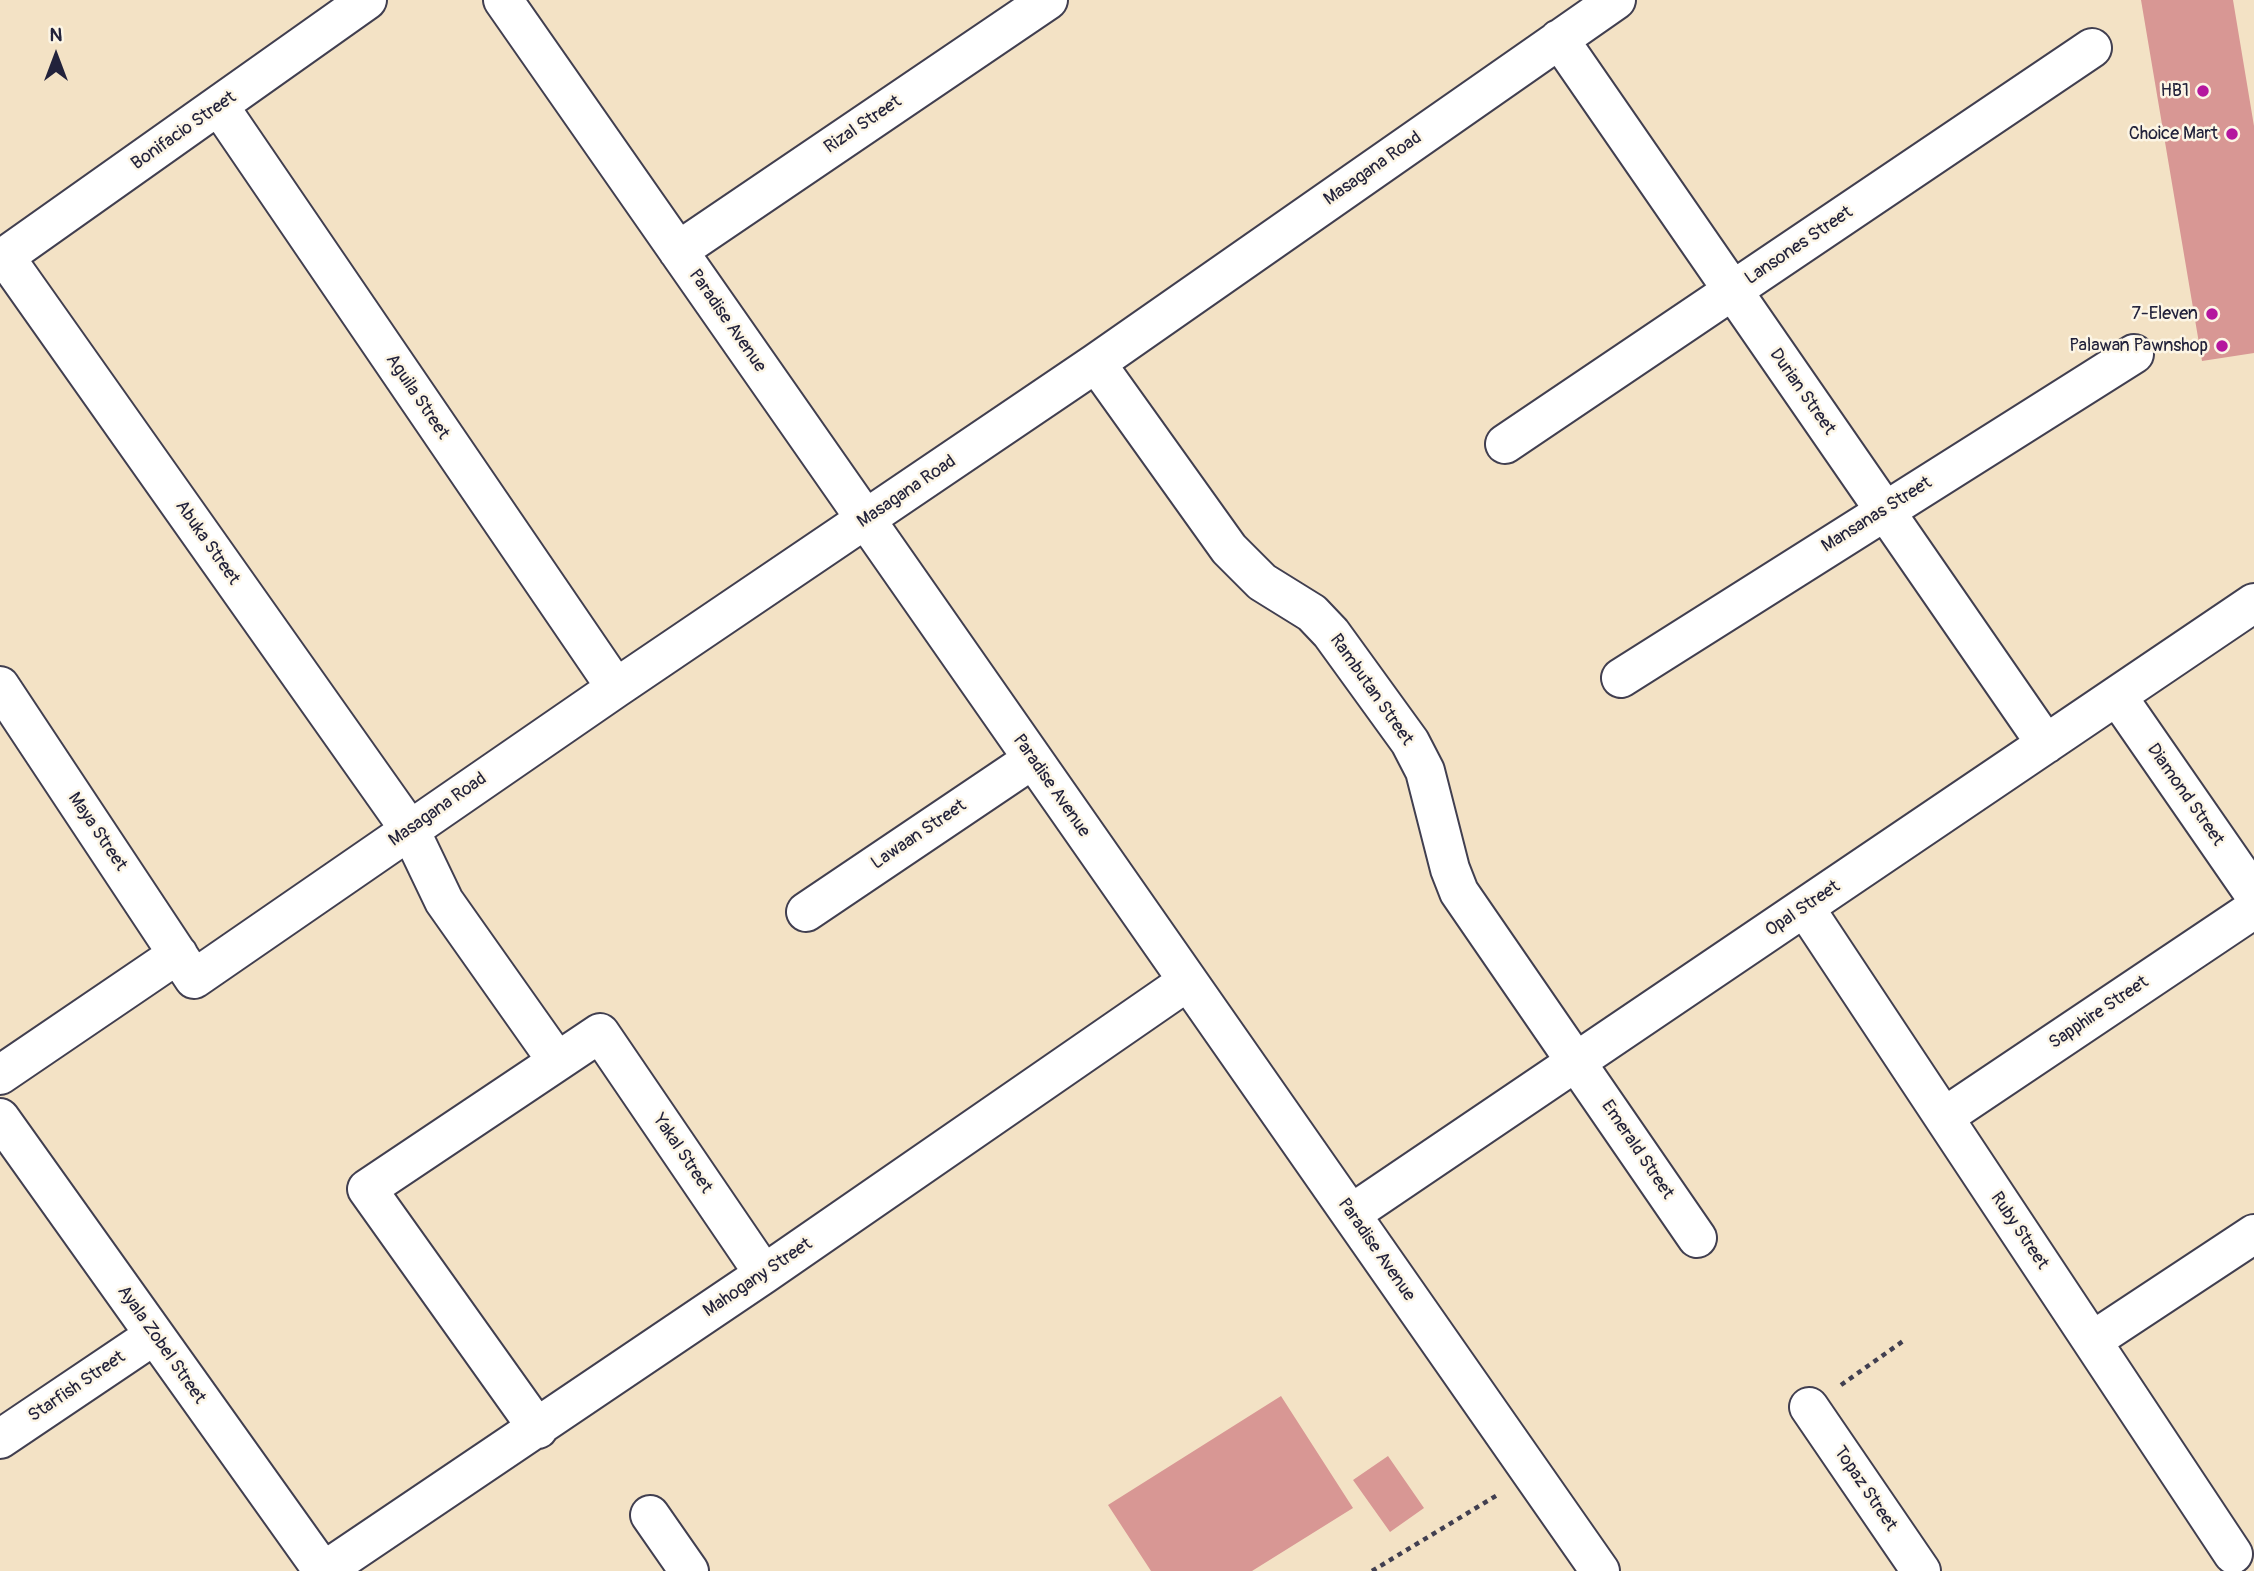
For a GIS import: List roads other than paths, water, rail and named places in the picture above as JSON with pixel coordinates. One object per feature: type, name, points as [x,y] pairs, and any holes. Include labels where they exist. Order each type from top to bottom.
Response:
[{"type":"street","name":"Bonifacio Street","points":[[2,259],[367,0]]},
{"type":"street","name":"Paradise Avenue","points":[[503,0],[1600,1571]]},
{"type":"street","name":"Rizal Street","points":[[678,251],[1048,0]]},
{"type":"street","name":"Masagana Road","points":[[0,1075],[410,830],[1096,363],[1616,0]]},
{"type":"street","name":"Durian Street","points":[[1559,39],[2046,744]]},
{"type":"street","name":"Lansones Street","points":[[1505,444],[2092,48]]},
{"type":"street","name":"Aguila Street","points":[[219,106],[616,688]]},
{"type":"street","name":"Abuka Street","points":[[2,259],[410,830],[444,901],[557,1061]]},
{"type":"street","name":"Mansanas Street","points":[[1621,678],[2134,354]]},
{"type":"street","name":"Rambutan Street","points":[[1096,363],[1229,550],[1262,582],[1312,613],[1331,633],[1409,743],[1425,771],[1450,869],[1460,892],[1578,1062]]},
{"type":"street","name":"Opal Street","points":[[1351,1214],[2254,603]]},
{"type":"street","name":"Maya Street","points":[[0,686],[186,966]]},
{"type":"street","name":"Diamond Street","points":[[2117,696],[2254,894]]},
{"type":"street","name":"Lawaan Street","points":[[806,912],[1033,759]]},
{"type":"street","name":"Ruby Street","points":[[1805,908],[2231,1555]]},
{"type":"street","name":"Sapphire Street","points":[[1944,1117],[2254,909]]},
{"type":"street","name":"Mahogany Street","points":[[323,1571],[538,1429],[1188,981]]},
{"type":"street","name":"Yakal Street","points":[[557,1061],[600,1033],[764,1274]]},
{"type":"street","points":[[538,1429],[367,1189],[557,1061]]},
{"type":"street","name":"Emerald Street","points":[[1578,1062],[1697,1238]]},
{"type":"street","name":"Ayala Zobel Street","points":[[0,1118],[323,1571]]},
{"type":"street","points":[[2092,1341],[2254,1234]]},
{"type":"street","name":"Starfish Street","points":[[0,1439],[153,1336]]},
{"type":"street","name":"Topaz Street","points":[[1809,1407],[1921,1571]]},
{"type":"street","points":[[650,1515],[689,1571]]},
{"type":"place","name":"HB1","points":[[2203,91]]},
{"type":"place","name":"Choice Mart","points":[[2232,134]]},
{"type":"place","name":"7-Eleven","points":[[2212,314]]},
{"type":"place","name":"Palawan Pawnshop","points":[[2222,346]]}]
